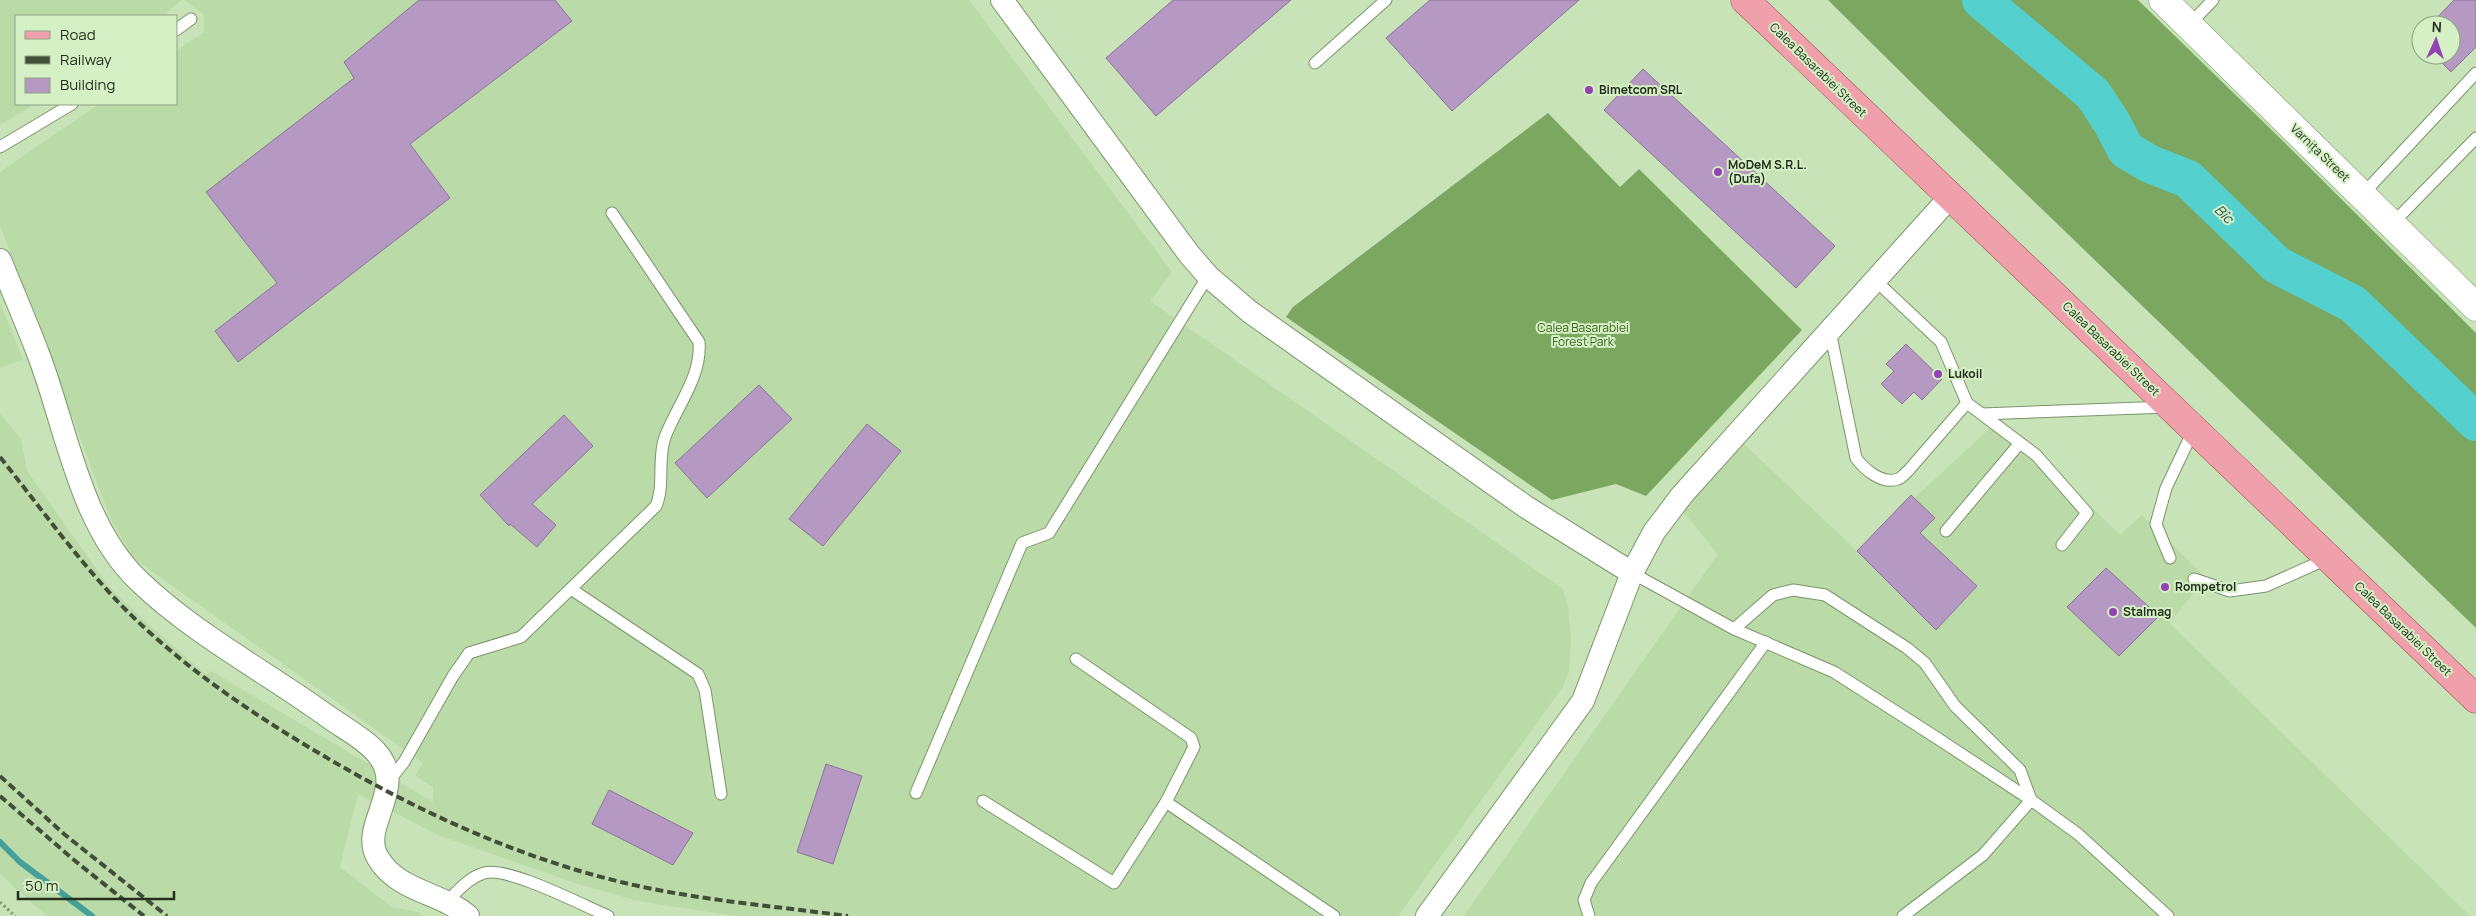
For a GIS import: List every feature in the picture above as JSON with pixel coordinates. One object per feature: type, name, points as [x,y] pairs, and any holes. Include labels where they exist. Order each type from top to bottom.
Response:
[{"type":"main road","name":"Calea Basarabiei Street","points":[[1745,0],[2476,698]]},
{"type":"street","points":[[1002,0],[1189,254],[1208,276],[1250,312],[1526,506],[1632,573]]},
{"type":"street","name":"Varnița Street","points":[[2163,0],[2476,307]]},
{"type":"street","points":[[1427,916],[1583,701],[1632,573],[1654,532],[1682,495],[1951,196]]},
{"type":"street","points":[[0,260],[39,357],[88,503],[109,545],[138,581],[188,621],[313,705],[376,752],[387,770],[389,781],[374,839],[377,856],[385,868],[400,881],[447,901],[468,916]]},
{"type":"lane","points":[[1315,62],[1386,0]]},
{"type":"lane","points":[[2189,25],[2213,0]]},
{"type":"lane","points":[[178,29],[191,19]]},
{"type":"lane","points":[[2362,194],[2476,73]]},
{"type":"lane","points":[[0,147],[70,105]]},
{"type":"lane","points":[[2392,224],[2476,138]]},
{"type":"lane","points":[[389,781],[404,762],[453,676],[469,653],[521,637],[656,506],[660,496],[665,438],[698,364],[699,342],[612,213]]},
{"type":"lane","points":[[916,793],[1022,542],[1049,533],[1208,276]]},
{"type":"lane","points":[[1876,281],[1941,342],[1968,403],[2036,455],[2086,513],[2062,545]]},
{"type":"lane","points":[[1830,331],[1856,458],[1863,467],[1873,474],[1887,480],[1898,479],[1908,471],[1968,403]]},
{"type":"lane","points":[[1982,414],[2171,407]]},
{"type":"lane","points":[[2170,558],[2156,524],[2166,488],[2194,429]]},
{"type":"lane","points":[[1946,531],[2020,444]]},
{"type":"lane","points":[[2194,579],[2230,591],[2266,586],[2329,558]]},
{"type":"lane","points":[[1632,573],[1734,629],[1834,672],[2031,800],[2078,834],[2168,916]]},
{"type":"lane","points":[[571,589],[698,674],[705,690],[721,794]]},
{"type":"lane","points":[[1734,629],[1773,595],[1793,590],[1825,595],[1907,648],[1925,663],[1955,706],[2020,770],[2031,800]]},
{"type":"lane","points":[[1589,916],[1584,900],[1591,883],[1766,642]]},
{"type":"lane","points":[[983,801],[1114,883],[1166,802],[1194,747],[1191,738],[1076,659]]},
{"type":"lane","points":[[1903,916],[1983,855],[2031,800]]},
{"type":"lane","points":[[1166,802],[1334,916]]},
{"type":"lane","points":[[447,901],[469,879],[486,872],[522,879],[608,916]]},
{"type":"path","points":[[0,902],[15,916]]},
{"type":"shaded area","points":[[0,0],[181,0],[164,15],[15,15],[15,105],[33,105],[0,125]]},
{"type":"shaded area","points":[[185,0],[969,0],[1172,272],[1150,301],[1563,589],[1568,608],[1571,641],[1569,672],[1562,688],[1398,916],[735,916],[638,901],[575,883],[438,835],[358,794],[340,867],[392,907],[417,912],[423,916],[47,916],[0,874],[0,414],[21,439],[27,471],[109,587],[145,621],[206,675],[211,671],[433,802],[433,787],[415,776],[423,763],[133,558],[110,517],[0,225],[0,172],[98,105],[178,105],[178,50],[204,32],[204,15]]},
{"type":"shaded area","points":[[0,303],[23,359],[0,368]]},
{"type":"shaded area","points":[[2000,419],[2120,535],[2142,515],[2206,578],[2169,623],[2470,916],[1464,916],[1718,554],[1683,512],[1744,444],[1857,551]]},
{"type":"green space","points":[[1828,0],[2138,0],[2476,333],[2476,628],[1930,101]]},
{"type":"green space","name":"Calea Basarabiei Forest Park","points":[[1548,113],[1620,187],[1639,169],[1802,330],[1646,496],[1616,484],[1552,500],[1286,317],[1293,307]]},
{"type":"building","points":[[419,0],[555,0],[572,21],[410,144],[450,198],[238,362],[215,331],[277,283],[206,192],[354,78],[344,62]]},
{"type":"building","points":[[1173,0],[1291,0],[1156,116],[1106,58]]},
{"type":"building","points":[[1430,0],[1579,0],[1452,111],[1386,38]]},
{"type":"building","points":[[2454,0],[2476,0],[2476,47],[2461,62],[2461,15],[2440,15]]},
{"type":"building","points":[[2444,65],[2458,65],[2451,72]]},
{"type":"building","points":[[1643,69],[1835,246],[1796,288],[1604,110]]},
{"type":"building","points":[[1906,344],[1942,379],[1922,400],[1914,392],[1902,404],[1881,384],[1894,371],[1886,364]]},
{"type":"building","points":[[759,385],[792,419],[707,498],[675,463]]},
{"type":"building","points":[[564,415],[593,446],[532,504],[556,525],[537,547],[510,524],[509,526],[480,495]]},
{"type":"building","points":[[867,424],[901,451],[823,546],[789,519]]},
{"type":"building","points":[[1911,495],[1935,518],[1920,533],[1977,586],[1936,630],[1857,551]]},
{"type":"building","name":"Stalmag","points":[[2106,568],[2159,616],[2119,656],[2067,607]]},
{"type":"building","points":[[826,764],[862,776],[833,864],[797,852]]},
{"type":"building","points":[[609,790],[693,833],[673,865],[592,824]]},
{"type":"waterway","name":"Bîc","points":[[1981,0],[2093,94],[2112,123],[2126,150],[2150,164],[2188,179],[2277,265],[2353,304],[2476,422]]},
{"type":"waterway","points":[[0,842],[20,862],[92,916]]},
{"type":"railway","points":[[0,457],[89,570],[143,627],[239,703],[353,773],[428,812],[466,829],[544,860],[584,872],[625,883],[680,894],[848,916]]},
{"type":"railway","points":[[0,776],[64,834],[167,916]]},
{"type":"railway","points":[[0,796],[74,860],[144,916]]},
{"type":"place","name":"Bimetcom SRL","points":[[1589,90]]},
{"type":"place","name":"MoDeM S.R.L. (Dufa)","points":[[1718,172]]},
{"type":"place","name":"Lukoil","points":[[1938,374]]},
{"type":"place","name":"Rompetrol","points":[[2165,587]]},
{"type":"place","name":"Stalmag","points":[[2113,612]]}]
